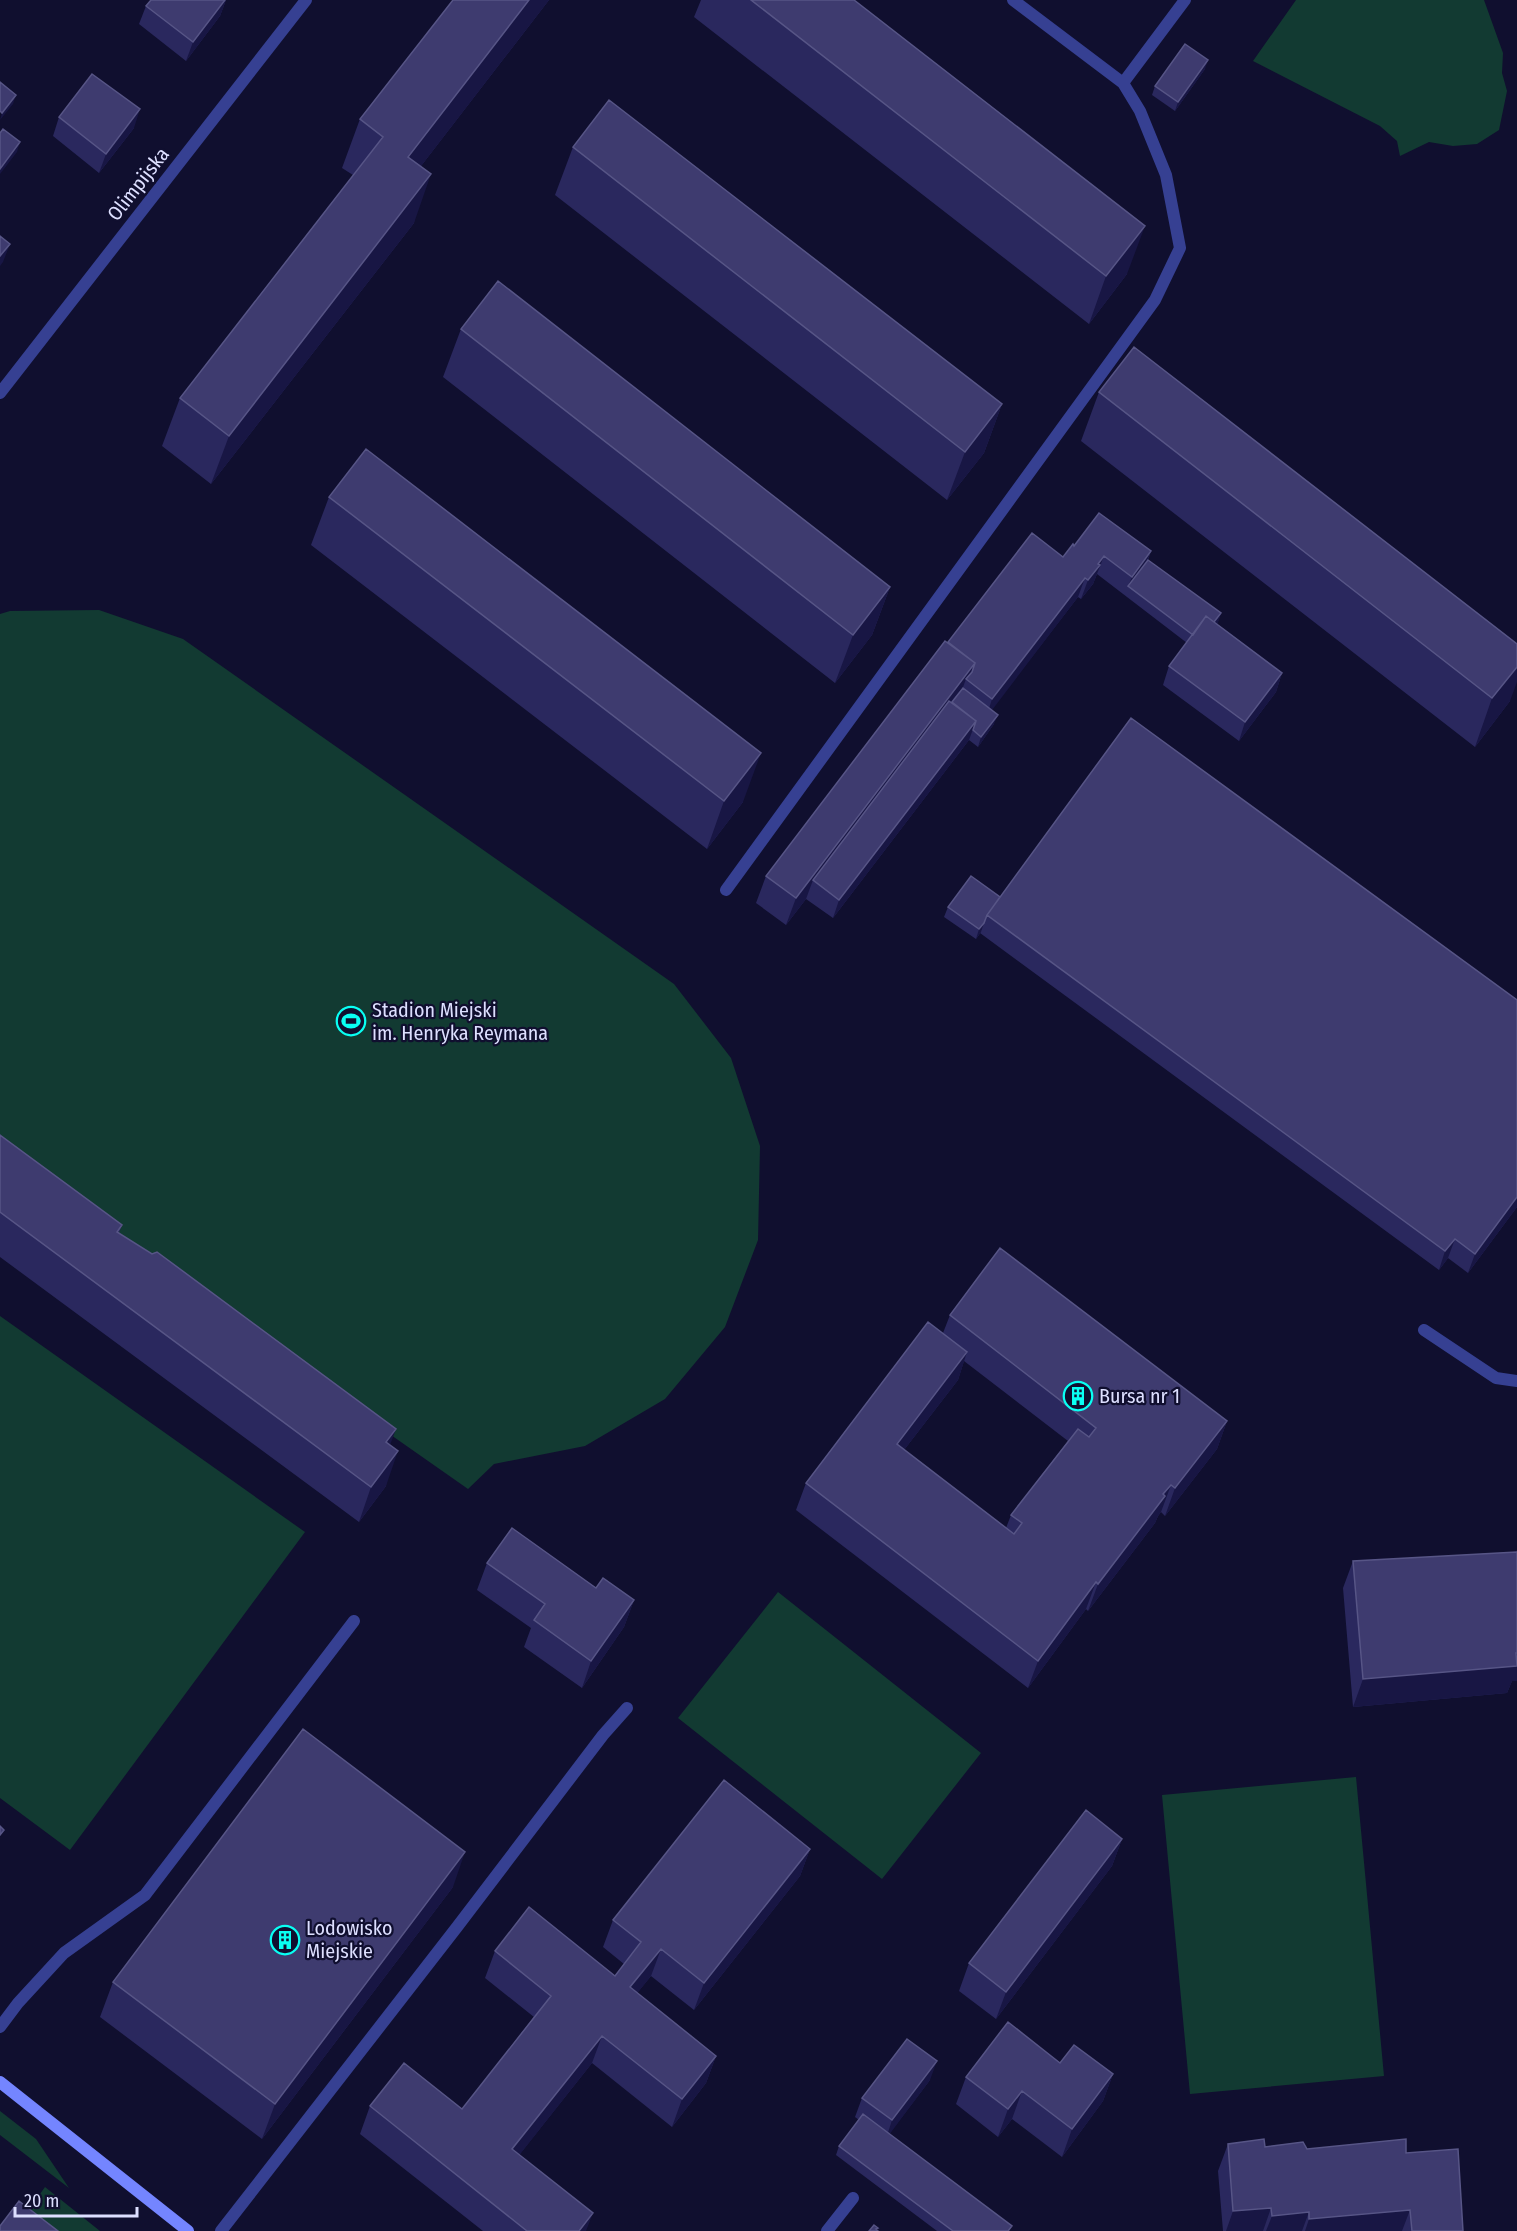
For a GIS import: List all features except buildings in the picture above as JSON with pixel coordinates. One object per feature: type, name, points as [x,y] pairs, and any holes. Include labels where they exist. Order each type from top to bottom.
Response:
[{"type":"street","name":"Olimpijska","points":[[0,393],[306,0]]},
{"type":"street","points":[[726,890],[1155,300],[1180,248],[1166,175],[1140,111],[1123,82],[1013,0]]},
{"type":"street","points":[[1123,82],[1185,0]]},
{"type":"street","points":[[1424,1330],[1496,1378],[1517,1381]]},
{"type":"street","points":[[0,2027],[18,2003],[64,1953],[145,1895],[354,1621]]},
{"type":"street","points":[[221,2231],[457,1928],[603,1735],[627,1707]]},
{"type":"street","points":[[0,2082],[189,2231]]},
{"type":"street","points":[[826,2231],[853,2198]]},
{"type":"green space","points":[[1296,0],[1484,0],[1503,53],[1502,73],[1507,91],[1499,130],[1477,144],[1453,146],[1429,142],[1400,156],[1397,141],[1380,126],[1253,61]]},
{"type":"green space","name":"Stadion Miejski im. Henryka Reymana","points":[[99,610],[183,639],[674,984],[731,1058],[760,1146],[758,1240],[725,1327],[665,1399],[585,1446],[494,1464],[468,1489],[0,1161],[0,614],[10,611]]},
{"type":"green space","points":[[0,1316],[305,1532],[70,1850],[0,1798]]},
{"type":"green space","points":[[778,1592],[981,1753],[882,1879],[678,1718]]},
{"type":"green space","points":[[1356,1777],[1384,2076],[1190,2094],[1162,1795]]},
{"type":"green space","points":[[0,2111],[36,2139],[69,2188],[0,2135]]},
{"type":"green space","points":[[45,2187],[100,2231],[46,2231],[25,2215]]},
{"type":"place","name":"Stadion Miejski im. Henryka Reymana","points":[[351,1021]]},
{"type":"place","name":"Bursa nr 1","points":[[1078,1396]]},
{"type":"place","name":"Lodowisko Miejskie","points":[[285,1940]]}]
